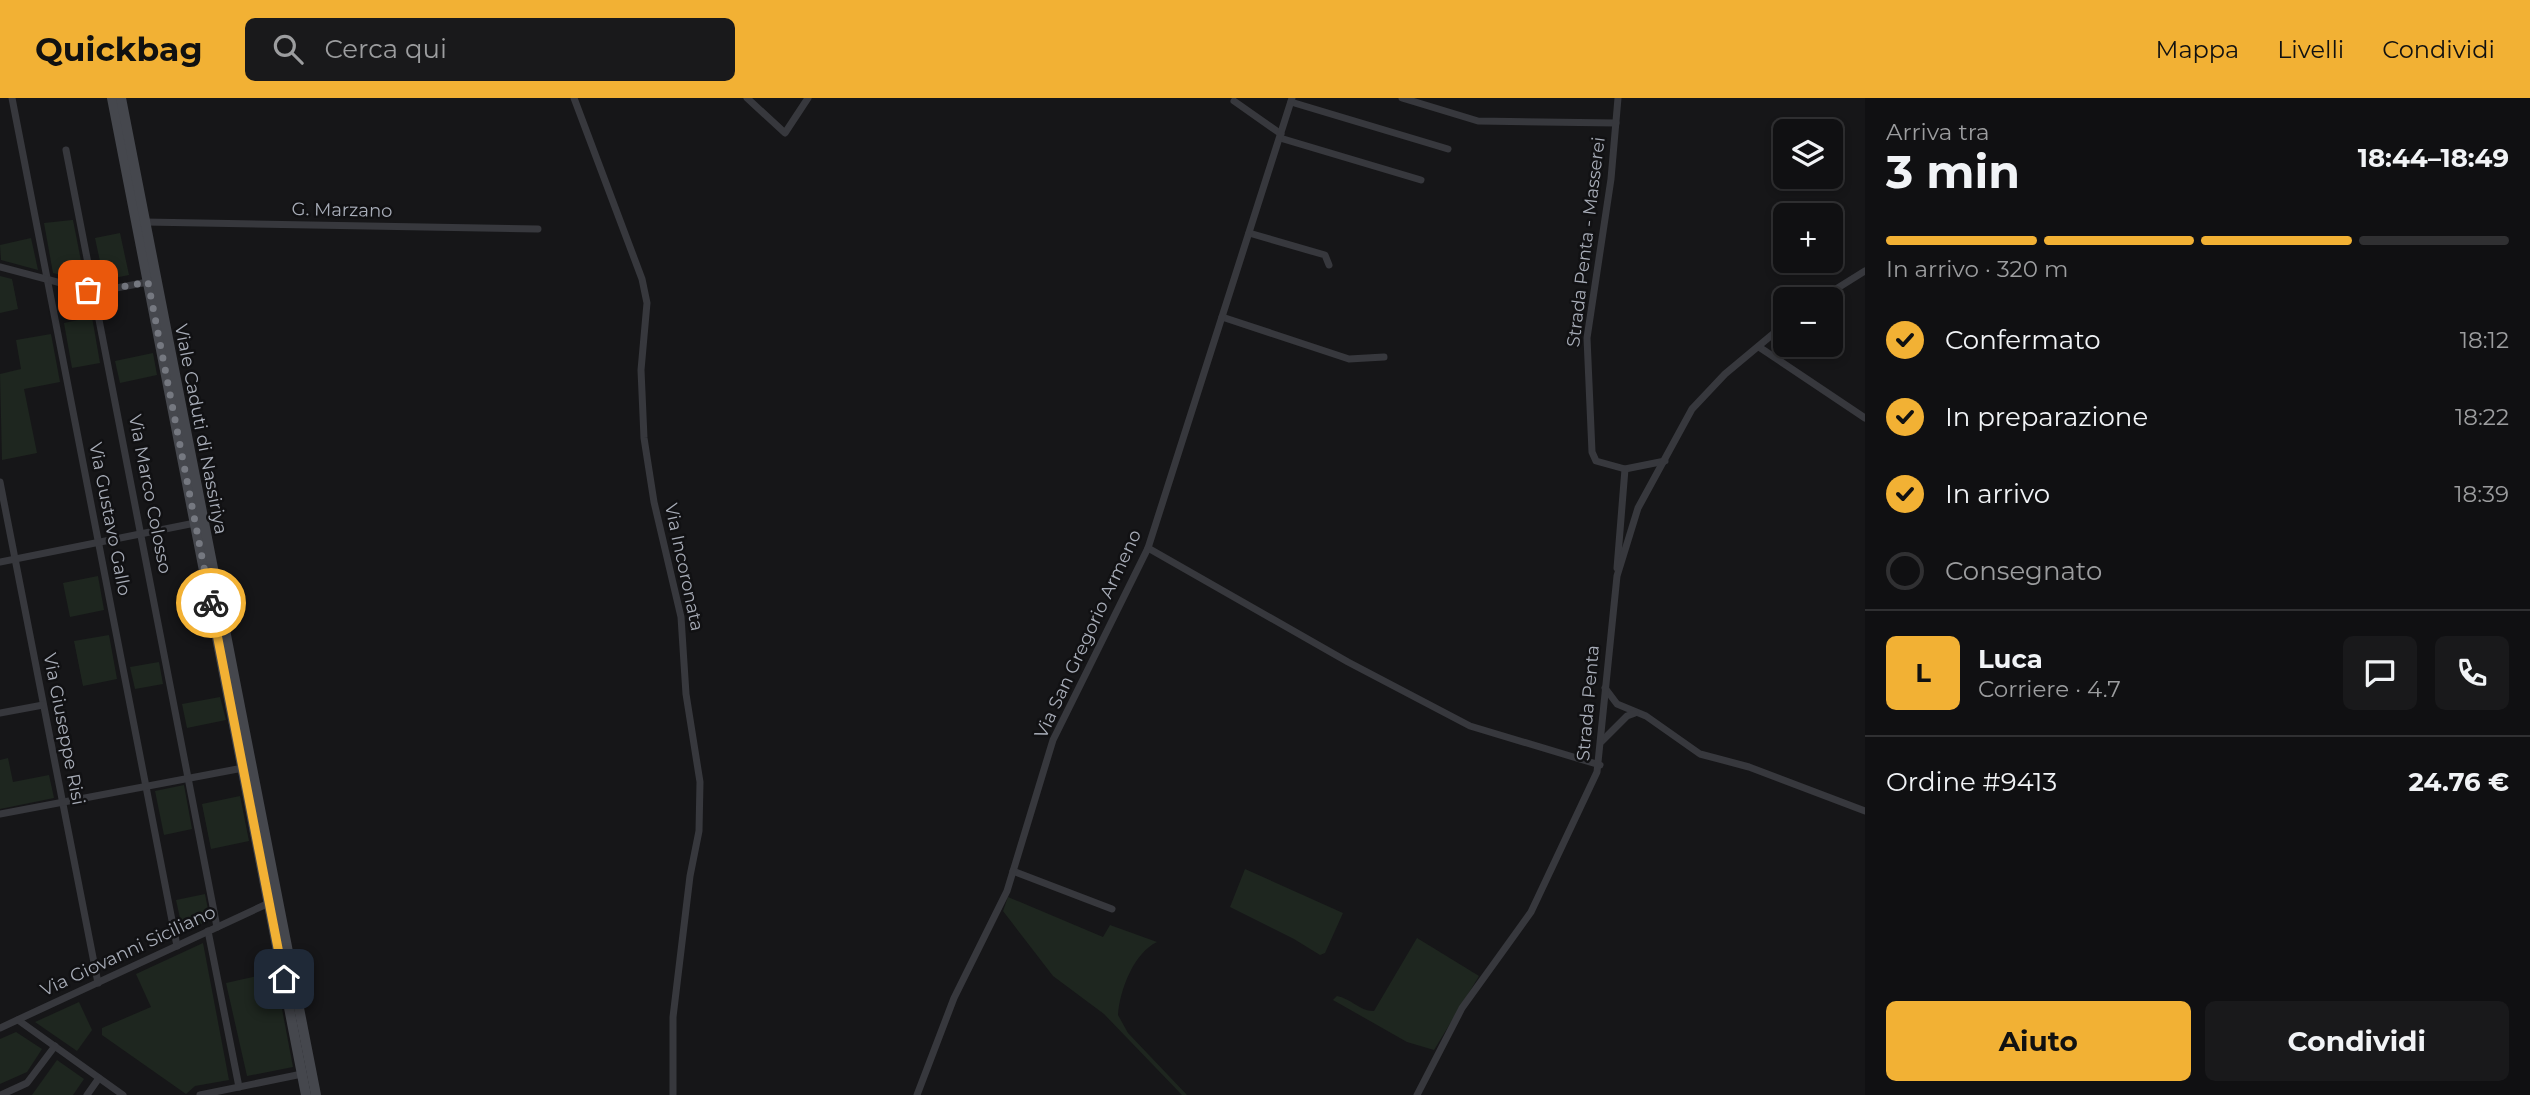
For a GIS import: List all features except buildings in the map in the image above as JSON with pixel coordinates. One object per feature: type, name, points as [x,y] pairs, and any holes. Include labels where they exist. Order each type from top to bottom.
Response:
[{"type":"main road","name":"Viale Caduti di Nassiriya","points":[[112,98],[306,1095]]},
{"type":"main road","name":"Viale Caduti di Nassiriya","points":[[121,98],[316,1095]]},
{"type":"street","name":"Via Gustavo Gallo","points":[[12,98],[177,946]]},
{"type":"street","name":"Via Incoronata","points":[[574,98],[642,279],[647,303],[641,370],[644,438],[654,502],[679,604],[685,645],[686,694],[700,782],[699,831],[690,876],[673,1017],[673,1095]]},
{"type":"street","points":[[747,98],[785,133],[808,98]]},
{"type":"street","points":[[1402,98],[1478,121],[1616,123]]},
{"type":"street","name":"Strada Penta - Masserei","points":[[1618,98],[1587,338],[1592,452],[1596,461],[1625,469]]},
{"type":"street","points":[[1292,100],[1448,149]]},
{"type":"street","name":"Via San Gregorio Armeno","points":[[917,1095],[954,999],[998,910],[1013,871],[1053,740],[1148,548],[1292,100]]},
{"type":"street","points":[[1234,101],[1280,136],[1421,180]]},
{"type":"street","name":"Via Marco Colosso","points":[[66,150],[217,927]]},
{"type":"street","name":"G. Marzano","points":[[145,222],[538,229]]},
{"type":"street","points":[[1249,233],[1325,255],[1329,265]]},
{"type":"street","points":[[0,267],[95,292],[148,282]]},
{"type":"street","points":[[1839,287],[1865,271]]},
{"type":"street","points":[[1223,317],[1349,359],[1384,357]]},
{"type":"street","name":"Strada Penta","points":[[1417,1095],[1462,1008],[1531,912],[1600,765],[1617,576],[1638,508],[1692,409],[1726,374],[1773,335]]},
{"type":"street","points":[[1759,347],[1865,418]]},
{"type":"street","points":[[1617,576],[1625,469],[1665,461]]},
{"type":"street","name":"Via Giuseppe Risi","points":[[0,482],[98,983]]},
{"type":"street","points":[[0,562],[195,523]]},
{"type":"street","points":[[1148,548],[1348,662],[1469,726],[1600,765]]},
{"type":"street","points":[[1605,688],[1617,704],[1646,716],[1711,759],[1749,767],[1865,811]]},
{"type":"street","points":[[0,713],[43,705]]},
{"type":"street","points":[[1602,741],[1627,716],[1636,713]]},
{"type":"street","points":[[0,814],[243,768]]},
{"type":"street","points":[[1013,871],[1112,909]]},
{"type":"street","name":"Via Giovanni Siciliano","points":[[0,1028],[269,902]]},
{"type":"street","points":[[208,931],[239,1087]]},
{"type":"street","points":[[18,1020],[123,1095]]},
{"type":"street","points":[[1,1095],[27,1083],[55,1046]]},
{"type":"street","points":[[201,1095],[302,1074]]},
{"type":"street","points":[[87,1095],[99,1078]]},
{"type":"shaded area","points":[[73,220],[85,281],[53,273],[44,223]]},
{"type":"shaded area","points":[[120,233],[129,275],[104,280],[95,238]]},
{"type":"shaded area","points":[[31,238],[38,270],[1,260],[0,245]]},
{"type":"shaded area","points":[[0,276],[12,279],[18,309],[0,313]]},
{"type":"shaded area","points":[[92,317],[100,363],[72,368],[64,323]]},
{"type":"shaded area","points":[[51,334],[60,382],[24,389],[37,453],[2,460],[0,374],[21,369],[16,340]]},
{"type":"shaded area","points":[[153,353],[157,375],[120,383],[115,361]]},
{"type":"shaded area","points":[[98,576],[104,610],[70,617],[63,583]]},
{"type":"shaded area","points":[[109,635],[117,679],[83,686],[74,641]]},
{"type":"shaded area","points":[[159,662],[163,684],[135,689],[130,667]]},
{"type":"shaded area","points":[[220,697],[226,720],[187,728],[182,704]]},
{"type":"shaded area","points":[[8,758],[13,782],[49,775],[54,798],[0,809],[0,760]]},
{"type":"shaded area","points":[[184,785],[192,829],[164,835],[155,791]]},
{"type":"shaded area","points":[[240,796],[249,841],[211,849],[202,804]]},
{"type":"shaded area","points":[[1245,869],[1343,913],[1325,953],[1320,955],[1230,907]]},
{"type":"shaded area","points":[[205,894],[210,920],[183,932],[176,900]]},
{"type":"shaded area","points":[[1008,897],[1103,937],[1110,925],[1157,942],[1141,954],[1135,963],[1125,983],[1118,1015],[1128,1033],[1187,1095],[1182,1095],[1104,1014],[1053,976],[1003,911]]},
{"type":"shaded area","points":[[1417,938],[1479,976],[1434,1050],[1407,1042],[1333,1000],[1337,996],[1342,997],[1374,1011]]},
{"type":"shaded area","points":[[203,943],[229,1080],[195,1086],[186,1094],[102,1035],[102,1028],[151,1007],[136,974]]},
{"type":"shaded area","points":[[275,972],[293,1067],[247,1076],[226,983]]},
{"type":"shaded area","points":[[79,1002],[92,1030],[77,1051],[35,1022]]},
{"type":"shaded area","points":[[16,1032],[42,1049],[27,1072],[0,1084],[0,1039]]},
{"type":"shaded area","points":[[57,1060],[84,1079],[73,1095],[32,1095]]},
{"type":"way so far","points":[[88,290],[95,292],[148,282],[211,603]]},
{"type":"route","points":[[211,603],[284,979]]}]
